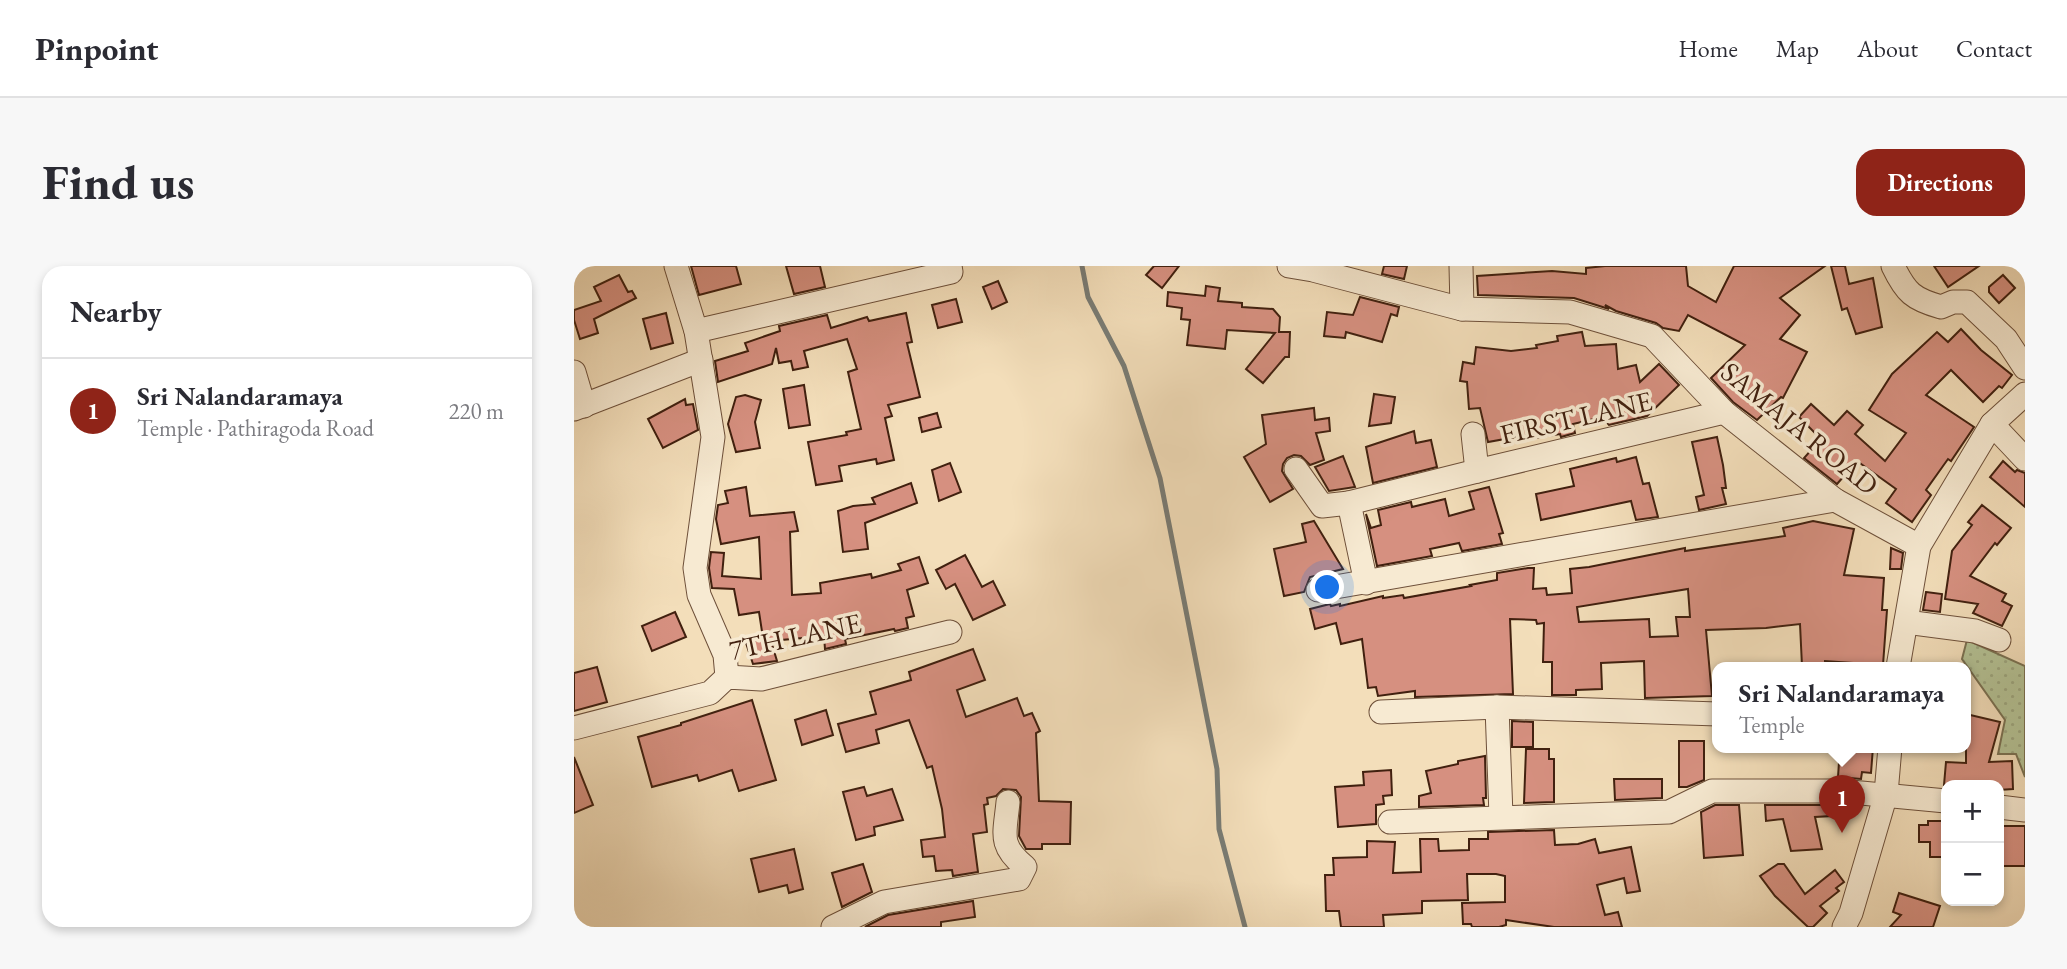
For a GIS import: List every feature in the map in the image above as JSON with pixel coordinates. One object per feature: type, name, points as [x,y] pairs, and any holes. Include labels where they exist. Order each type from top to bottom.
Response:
[{"type":"street","points":[[676,266],[696,331],[713,437],[695,568],[699,595],[725,655],[727,677]]},
{"type":"street","points":[[696,331],[951,272],[950,266]]},
{"type":"street","name":"SAMAJA ROAD","points":[[1289,266],[1314,270],[1462,309],[1570,312],[1653,336],[1724,412],[1835,500],[1919,546]]},
{"type":"street","points":[[1461,266],[1462,309]]},
{"type":"street","points":[[1893,266],[1901,284],[1916,299],[1941,307],[1954,302],[1967,302],[2006,339],[2025,368]]},
{"type":"street","points":[[574,372],[579,408],[701,360]]},
{"type":"street","points":[[1899,662],[1919,546],[1992,425],[2025,394]]},
{"type":"street","name":"FIRST LANE","points":[[1473,434],[1477,471],[1724,412]]},
{"type":"street","points":[[1992,425],[2025,459]]},
{"type":"street","points":[[1296,469],[1322,506],[1349,503],[1477,471]]},
{"type":"street","points":[[1318,590],[1835,500]]},
{"type":"street","points":[[1349,503],[1366,583]]},
{"type":"street","points":[[1906,622],[1975,631],[1999,640]]},
{"type":"street","name":"7TH LANE","points":[[574,728],[710,693],[727,677],[761,679],[950,632]]},
{"type":"street","points":[[1497,707],[1501,816]]},
{"type":"street","points":[[1381,712],[1497,707],[1712,714]]},
{"type":"street","points":[[1851,922],[1886,794],[1890,753]]},
{"type":"street","points":[[1390,822],[1669,812],[1712,791],[1840,791],[1941,800]]},
{"type":"street","points":[[832,927],[884,902],[1019,879],[1025,866],[1011,855],[1004,838],[1008,802]]},
{"type":"street","points":[[2004,808],[2025,810]]},
{"type":"green space","points":[[1967,640],[2025,666],[2025,777],[2016,754],[1998,754],[2005,720],[1971,672],[1971,662],[1964,662],[1962,659]]},
{"type":"building","points":[[691,266],[736,266],[741,284],[699,295]]},
{"type":"building","points":[[786,266],[820,266],[825,287],[794,294]]},
{"type":"building","points":[[1154,266],[1179,266],[1162,288],[1146,275]]},
{"type":"building","points":[[1384,266],[1407,266],[1404,279],[1382,274]]},
{"type":"building","points":[[1686,266],[1688,286],[1716,302],[1734,266],[1825,266],[1780,298],[1800,315],[1780,339],[1807,352],[1783,398],[1757,420],[1733,402],[1711,378],[1745,345],[1688,315],[1679,331],[1663,328],[1605,305],[1609,309],[1574,298],[1478,295],[1477,276],[1552,271],[1586,274],[1586,268]]},
{"type":"building","points":[[1831,266],[1845,266],[1849,284],[1873,278],[1882,327],[1856,334],[1847,308],[1842,310]]},
{"type":"building","points":[[1934,266],[1979,266],[1948,287]]},
{"type":"building","points":[[619,275],[628,292],[632,291],[636,298],[594,319],[598,333],[580,339],[574,310],[601,301],[594,287]]},
{"type":"building","points":[[2003,275],[2015,288],[1999,303],[1989,292],[1989,287]]},
{"type":"building","points":[[998,281],[1007,302],[992,309],[983,287]]},
{"type":"building","points":[[1206,286],[1220,288],[1218,301],[1242,303],[1242,307],[1273,309],[1280,317],[1279,332],[1290,332],[1289,357],[1285,357],[1263,383],[1246,369],[1275,333],[1227,330],[1225,349],[1187,345],[1190,320],[1181,319],[1182,308],[1167,306],[1168,292],[1205,296]]},
{"type":"building","points":[[1360,297],[1399,307],[1397,316],[1391,314],[1382,342],[1346,332],[1345,338],[1324,336],[1327,312],[1353,315]]},
{"type":"building","points":[[956,299],[962,322],[938,328],[932,305]]},
{"type":"building","points":[[666,313],[673,343],[651,349],[643,319]]},
{"type":"building","points":[[906,313],[912,342],[907,343],[920,397],[888,405],[892,416],[885,418],[894,460],[877,464],[876,459],[839,466],[842,481],[816,485],[808,442],[847,435],[846,432],[861,429],[848,372],[857,369],[847,339],[804,351],[808,367],[793,370],[791,361],[779,363],[776,348],[772,364],[718,382],[715,361],[748,351],[745,343],[780,331],[779,326],[827,315],[831,328],[867,317],[869,321]]},
{"type":"building","points":[[1961,329],[1981,350],[2012,375],[2002,388],[1999,386],[1983,402],[1951,370],[1926,395],[1974,427],[1951,461],[1948,459],[1926,490],[1931,495],[1912,522],[1886,503],[1896,489],[1857,461],[1837,484],[1804,458],[1821,439],[1799,417],[1811,404],[1834,425],[1847,411],[1863,425],[1855,434],[1885,461],[1906,433],[1869,410],[1892,374],[1937,332],[1948,342]]},
{"type":"building","points":[[1582,332],[1585,346],[1616,344],[1618,369],[1636,365],[1640,382],[1659,364],[1679,385],[1647,416],[1609,425],[1602,417],[1573,424],[1575,433],[1561,437],[1560,434],[1517,441],[1516,437],[1488,442],[1480,408],[1469,409],[1467,382],[1460,381],[1463,362],[1474,364],[1476,347],[1511,351],[1537,348],[1536,345],[1558,341],[1557,336]]},
{"type":"building","points":[[804,385],[810,425],[789,428],[783,389]]},
{"type":"building","points":[[1374,394],[1395,397],[1391,423],[1369,426]]},
{"type":"building","points":[[745,395],[761,400],[755,422],[760,448],[736,452],[728,424],[736,397]]},
{"type":"building","points":[[685,399],[686,405],[693,404],[698,430],[663,448],[648,419]]},
{"type":"building","points":[[1314,408],[1315,420],[1329,418],[1330,431],[1316,433],[1324,460],[1310,465],[1301,456],[1287,458],[1282,471],[1293,489],[1270,502],[1244,457],[1266,444],[1262,415]]},
{"type":"building","points":[[937,413],[941,427],[922,432],[919,418]]},
{"type":"building","points":[[1414,431],[1416,443],[1431,440],[1437,467],[1373,483],[1366,447]]},
{"type":"building","points":[[1717,437],[1723,465],[1726,488],[1722,488],[1726,504],[1699,510],[1696,497],[1704,495],[1692,442]]},
{"type":"building","points":[[1343,456],[1355,487],[1329,491],[1315,467]]},
{"type":"building","points":[[1636,457],[1643,484],[1649,483],[1658,517],[1636,520],[1631,501],[1541,520],[1536,494],[1574,486],[1570,469],[1616,458],[1617,462]]},
{"type":"building","points":[[2003,461],[2015,472],[2017,470],[2025,473],[2025,507],[1990,477]]},
{"type":"building","points":[[950,463],[961,492],[939,501],[932,470]]},
{"type":"building","points":[[911,483],[917,503],[865,523],[868,549],[843,552],[838,511],[853,506],[875,504],[872,498]]},
{"type":"building","points":[[746,487],[750,516],[794,512],[798,531],[790,532],[792,595],[821,593],[820,583],[871,574],[872,578],[901,570],[898,564],[919,557],[928,583],[907,590],[914,616],[906,618],[908,628],[845,639],[846,644],[825,649],[824,636],[771,641],[777,661],[753,664],[746,643],[763,638],[759,612],[739,615],[734,589],[712,588],[709,568],[711,552],[724,553],[722,576],[761,579],[759,537],[721,544],[716,519],[718,505],[728,503],[725,491]]},
{"type":"building","points":[[1489,487],[1503,533],[1499,534],[1502,544],[1462,551],[1459,543],[1430,549],[1432,556],[1377,566],[1366,514],[1371,528],[1381,525],[1378,510],[1411,502],[1412,507],[1445,499],[1449,516],[1474,509],[1469,492]]},
{"type":"building","points":[[1982,505],[2011,528],[1997,545],[1995,543],[1970,576],[2006,594],[2002,601],[2012,606],[2002,626],[1973,613],[1978,604],[1945,599],[1952,551],[1972,525],[1968,522]]},
{"type":"building","points":[[1314,521],[1343,569],[1310,577],[1304,592],[1284,596],[1274,549],[1306,542],[1302,524]]},
{"type":"building","points":[[1813,521],[1854,529],[1844,575],[1884,578],[1882,610],[1887,610],[1883,662],[1802,662],[1800,624],[1706,630],[1712,696],[1645,698],[1644,661],[1601,663],[1602,689],[1576,690],[1576,695],[1552,695],[1552,662],[1543,662],[1544,623],[1510,619],[1513,694],[1415,697],[1415,691],[1378,696],[1376,687],[1368,688],[1362,639],[1341,644],[1336,623],[1315,629],[1310,609],[1330,604],[1340,606],[1383,596],[1403,595],[1404,598],[1471,586],[1497,580],[1497,573],[1528,568],[1534,568],[1533,589],[1546,588],[1547,595],[1572,593],[1570,569],[1685,548],[1685,551],[1785,536],[1783,528]],"holes":[[[1688,589],[1690,617],[1676,617],[1678,636],[1650,637],[1649,619],[1579,622],[1577,607]]]},
{"type":"building","points":[[1891,548],[1903,553],[1901,569],[1890,569]]},
{"type":"building","points":[[965,555],[982,587],[993,581],[1005,605],[973,620],[955,584],[946,589],[936,570]]},
{"type":"building","points":[[1926,592],[1942,594],[1940,612],[1923,610]]},
{"type":"building","points":[[675,612],[686,637],[652,651],[642,626]]},
{"type":"building","points":[[973,649],[985,680],[957,690],[966,717],[1017,698],[1024,716],[1032,713],[1040,731],[1036,733],[1039,801],[1071,802],[1070,844],[1042,844],[1042,849],[1026,849],[1019,836],[1021,797],[1016,790],[1003,789],[996,796],[987,798],[988,804],[984,805],[987,832],[973,834],[978,872],[953,876],[952,870],[936,871],[934,856],[923,857],[921,840],[945,837],[932,766],[927,768],[909,720],[876,730],[879,743],[846,752],[838,724],[876,714],[870,692],[911,680],[909,672]]},
{"type":"building","points":[[597,667],[607,702],[574,711],[574,673]]},
{"type":"building","points":[[752,700],[776,780],[739,791],[732,770],[699,781],[697,775],[652,787],[638,737]]},
{"type":"building","points":[[826,710],[833,735],[802,745],[795,720]]},
{"type":"building","points":[[1971,715],[2000,722],[1989,762],[2012,761],[2013,789],[2004,790],[2004,780],[1944,780],[1946,762],[1966,763],[1966,753],[1971,753]]},
{"type":"building","points":[[1512,721],[1533,722],[1533,747],[1512,747]]},
{"type":"building","points":[[1679,741],[1704,741],[1704,780],[1687,787],[1679,787]]},
{"type":"building","points":[[1526,749],[1549,749],[1549,759],[1554,759],[1554,802],[1524,803]]},
{"type":"building","points":[[1840,753],[1873,753],[1871,773],[1862,772],[1861,779],[1838,777]]},
{"type":"building","points":[[1485,756],[1484,805],[1419,807],[1419,796],[1431,793],[1426,771]]},
{"type":"building","points":[[574,757],[593,805],[574,813]]},
{"type":"building","points":[[1391,770],[1392,795],[1383,796],[1384,804],[1376,805],[1376,824],[1338,827],[1335,787],[1364,785],[1363,772]]},
{"type":"building","points":[[1614,779],[1662,779],[1662,798],[1615,800]]},
{"type":"building","points":[[864,787],[867,796],[892,789],[903,820],[874,827],[875,835],[856,840],[843,792]]},
{"type":"building","points":[[1715,805],[1739,805],[1743,855],[1704,858],[1701,812]]},
{"type":"building","points":[[1765,805],[1831,805],[1832,816],[1815,817],[1822,849],[1791,851],[1783,819],[1766,821]]},
{"type":"building","points":[[1928,821],[1941,821],[1941,857],[1930,857],[1930,842],[1919,842],[1919,825],[1928,825]]},
{"type":"building","points":[[2004,826],[2025,826],[2025,866],[2004,866]]},
{"type":"building","points":[[1554,830],[1555,845],[1578,844],[1595,839],[1599,853],[1631,847],[1640,891],[1627,893],[1624,878],[1597,885],[1605,915],[1618,912],[1622,927],[1554,927],[1506,920],[1506,925],[1499,927],[1472,927],[1471,924],[1463,924],[1462,903],[1505,902],[1505,876],[1496,874],[1467,874],[1468,900],[1422,901],[1422,913],[1383,915],[1384,927],[1341,927],[1339,911],[1326,911],[1325,875],[1334,875],[1333,858],[1367,857],[1367,841],[1395,842],[1393,873],[1421,872],[1420,839],[1438,839],[1439,851],[1469,850],[1469,839],[1488,839],[1488,832]]},
{"type":"building","points":[[794,849],[803,889],[789,893],[787,885],[759,892],[751,859]]},
{"type":"building","points":[[863,864],[872,892],[842,907],[832,873]]},
{"type":"building","points":[[1778,864],[1784,864],[1805,894],[1835,870],[1844,882],[1836,888],[1839,891],[1820,906],[1827,913],[1813,927],[1808,927],[1775,896],[1760,876]]},
{"type":"building","points":[[1899,893],[1940,906],[1933,927],[1890,927],[1901,915],[1893,912]]},
{"type":"building","points":[[973,901],[975,917],[941,922],[941,927],[865,927],[888,915]]},
{"type":"waterway","points":[[1082,266],[1088,297],[1124,366],[1160,478],[1217,769],[1219,829],[1245,927]]},
{"type":"place","name":"Sri Nalandaramaya","points":[[1842,833]]}]
